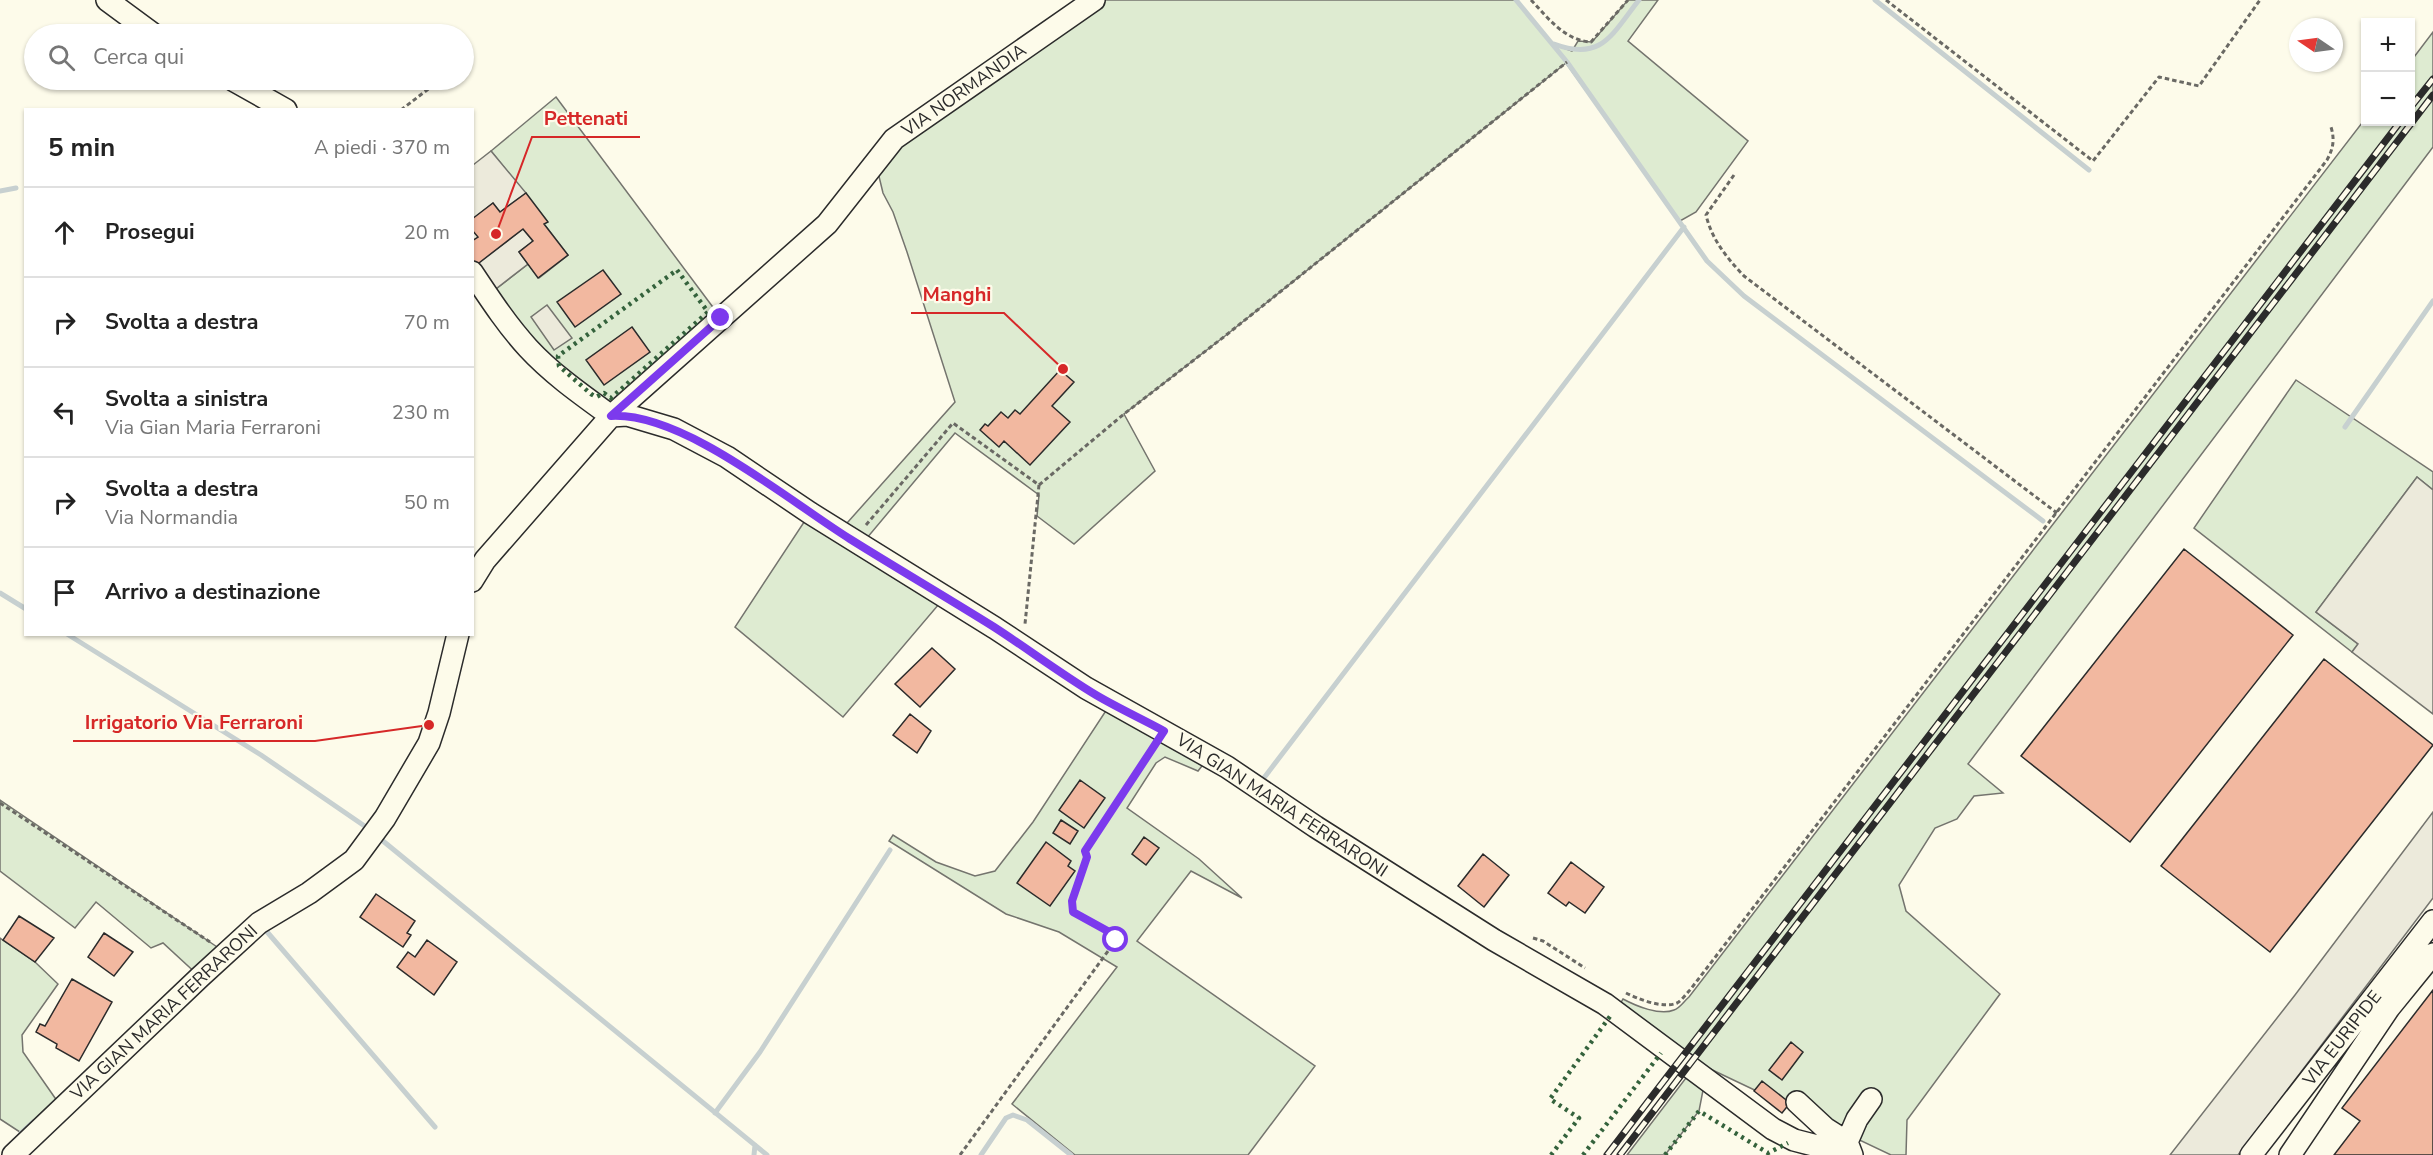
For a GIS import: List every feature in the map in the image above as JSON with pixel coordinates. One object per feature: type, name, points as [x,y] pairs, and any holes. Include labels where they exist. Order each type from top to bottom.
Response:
[{"type":"street","points":[[107,0],[139,24]]},
{"type":"street","name":"VIA NORMANDIA","points":[[611,416],[827,224],[894,139],[1094,0]]},
{"type":"street","points":[[251,90],[282,108]]},
{"type":"street","points":[[474,275],[499,313],[529,350],[611,416],[485,560],[474,578]]},
{"type":"street","name":"VIA GIAN MARIA FERRARONI","points":[[611,416],[627,415],[674,429],[727,457],[853,541],[1023,646],[1098,696],[1164,731],[1247,780],[1316,827],[1512,950],[1605,1004],[1773,1129],[1794,1140],[1850,1151]]},
{"type":"street","name":"VIA GIAN MARIA FERRARONI","points":[[13,1155],[259,923],[288,907],[347,866],[376,830],[429,743],[439,713],[458,636]]},
{"type":"street","name":"VIA EURIPIDE","points":[[2251,1155],[2433,921]]},
{"type":"street","points":[[2290,1155],[2389,1008],[2433,954]]},
{"type":"street","points":[[1850,1151],[1857,1119],[1871,1099]]},
{"type":"street","points":[[1797,1102],[1850,1151]]},
{"type":"path","points":[[1531,0],[1565,35],[1578,41],[1592,42],[1628,0]]},
{"type":"path","points":[[1886,0],[2093,161],[2158,77],[2199,86],[2260,0]]},
{"type":"path","points":[[1023,646],[1039,485],[1124,414],[1567,62]]},
{"type":"path","points":[[404,108],[427,90]]},
{"type":"path","points":[[1622,991],[1635,998],[1668,1005],[1678,1002],[1690,990],[2327,160],[2333,149],[2331,127]]},
{"type":"path","points":[[1734,175],[1706,215],[1718,246],[1744,276],[2057,513]]},
{"type":"path","points":[[853,541],[953,423],[1039,485]]},
{"type":"path","points":[[960,1155],[1116,940],[1113,934],[1073,912],[1072,901],[1087,857],[1085,851],[1164,731]]},
{"type":"path","points":[[0,803],[226,953]]},
{"type":"path","points":[[1512,950],[1520,942],[1531,938],[1543,941],[1591,972]]},
{"type":"green space","points":[[1094,0],[1516,0],[1553,44],[1572,51],[1578,41],[1592,42],[1628,0],[1658,0],[1628,41],[1748,141],[1696,212],[1680,221],[1566,63],[1124,414],[1155,471],[1074,544],[1037,516],[1039,495],[955,433],[861,545],[945,597],[843,717],[735,627],[810,513],[839,532],[955,402],[907,252],[893,212],[883,193],[876,164]]},
{"type":"green space","points":[[2433,32],[2433,147],[1968,764],[2003,793],[1974,796],[1957,819],[1935,828],[1899,885],[1906,911],[2000,994],[1907,1120],[1906,1155],[1891,1155],[1704,1066],[1619,1006],[1623,999],[1634,1005],[1668,1012],[1678,1008],[1689,997],[2361,124],[2361,126],[2415,126],[2415,56]]},
{"type":"green space","points":[[556,97],[721,318],[611,416],[488,295],[528,264],[539,278],[568,255],[544,224],[547,221],[491,151]]},
{"type":"green space","points":[[2296,380],[2433,472],[2433,490],[2417,477],[2316,612],[2358,644],[2352,652],[2194,528]]},
{"type":"green space","points":[[1111,703],[1209,757],[1198,771],[1165,757],[1156,763],[1127,808],[1199,859],[1242,898],[1191,871],[1137,941],[1315,1066],[1248,1155],[1075,1155],[1012,1104],[1117,967],[1059,932],[1006,914],[889,841],[893,835],[936,862],[975,876],[995,871],[1033,822]]},
{"type":"green space","points":[[0,800],[226,953],[200,977],[163,943],[151,948],[96,902],[75,928],[0,871]]},
{"type":"green space","points":[[0,938],[35,962],[58,984],[22,1035],[23,1052],[62,1108],[29,1138],[0,1119]]},
{"type":"green space","points":[[1689,1074],[1704,1085],[1699,1111],[1665,1155],[1627,1155]]},
{"type":"shaded area","points":[[491,151],[526,193],[500,212],[493,203],[474,218],[474,164]]},
{"type":"shaded area","points":[[523,229],[533,241],[519,252],[528,264],[488,295],[474,266]]},
{"type":"shaded area","points":[[547,305],[572,338],[554,350],[531,317]]},
{"type":"shaded area","points":[[2417,477],[2433,490],[2433,714],[2352,652],[2358,644],[2316,612]]},
{"type":"shaded area","points":[[2433,812],[2433,898],[2238,1155],[2170,1155],[2295,995]]},
{"type":"building","points":[[526,193],[548,222],[544,224],[568,255],[538,278],[519,252],[533,241],[523,229],[475,266],[474,240],[478,237],[474,232],[474,217],[493,203],[500,212]]},
{"type":"building","points":[[603,270],[621,294],[575,327],[557,302]]},
{"type":"building","points":[[632,327],[650,352],[604,385],[586,360]]},
{"type":"building","points":[[1060,370],[1074,382],[1052,406],[1070,422],[1030,465],[1004,441],[999,447],[980,430],[985,424],[988,426],[1001,412],[1008,418],[1015,410],[1020,414]]},
{"type":"building","points":[[2184,549],[2293,635],[2130,842],[2021,756]]},
{"type":"building","points":[[932,648],[955,669],[920,707],[895,684]]},
{"type":"building","points":[[2324,659],[2433,745],[2270,952],[2161,866]]},
{"type":"building","points":[[910,714],[931,731],[917,753],[893,735]]},
{"type":"building","points":[[1080,780],[1105,798],[1084,828],[1059,810]]},
{"type":"building","points":[[1061,820],[1078,831],[1070,844],[1053,833]]},
{"type":"building","points":[[1144,837],[1159,848],[1146,865],[1132,854]]},
{"type":"building","points":[[1046,842],[1071,861],[1068,866],[1075,871],[1050,906],[1017,883]]},
{"type":"building","points":[[1483,854],[1509,875],[1484,907],[1458,886]]},
{"type":"building","points":[[1571,862],[1604,887],[1585,913],[1569,902],[1566,906],[1548,893]]},
{"type":"building","points":[[376,894],[415,921],[407,933],[411,935],[403,947],[360,917]]},
{"type":"building","points":[[19,916],[54,938],[35,962],[3,940]]},
{"type":"building","points":[[104,933],[133,952],[114,976],[88,957]]},
{"type":"building","points":[[427,940],[457,962],[434,995],[397,967],[408,952],[415,957]]},
{"type":"building","points":[[72,979],[112,1002],[79,1061],[56,1048],[57,1044],[36,1032],[40,1024],[45,1026]]},
{"type":"building","points":[[2433,990],[2433,1155],[2334,1155],[2360,1121],[2342,1108]]},
{"type":"building","points":[[1791,1042],[1803,1052],[1782,1080],[1769,1070]]},
{"type":"building","points":[[1762,1081],[1790,1103],[1782,1113],[1754,1091]]},
{"type":"waterway","points":[[1516,0],[1567,62],[1707,261],[1744,296],[2043,521]]},
{"type":"waterway","points":[[1554,44],[1570,49],[1584,50],[1595,47],[1613,34],[1639,0]]},
{"type":"waterway","points":[[1875,0],[2089,170]]},
{"type":"waterway","points":[[0,191],[16,188]]},
{"type":"waterway","points":[[1260,783],[1684,227]]},
{"type":"waterway","points":[[2345,427],[2433,301]]},
{"type":"waterway","points":[[0,593],[24,608]]},
{"type":"waterway","points":[[70,636],[261,755],[366,827]]},
{"type":"waterway","points":[[383,841],[767,1155]]},
{"type":"waterway","points":[[715,1113],[760,1052],[890,850]]},
{"type":"waterway","points":[[262,926],[435,1127]]},
{"type":"waterway","points":[[981,1155],[1006,1118],[1013,1115],[1027,1120],[1071,1155]]},
{"type":"waterway","points":[[21,1133],[33,1122]]},
{"type":"waterway","points":[[754,1155],[755,1145]]},
{"type":"railway","points":[[2415,102],[2433,79]]},
{"type":"railway","points":[[1620,1155],[2433,95]]},
{"type":"railway","points":[[1607,1155],[2397,126]]},
{"type":"hedge","points":[[677,270],[708,312],[611,398],[604,393],[596,397],[591,394],[559,366],[558,356],[677,270]]},
{"type":"hedge","points":[[1551,1155],[1579,1118],[1550,1099],[1611,1015]]},
{"type":"hedge","points":[[1583,1155],[1661,1053]]},
{"type":"hedge","points":[[1665,1155],[1699,1111],[1768,1153],[1788,1143]]},
{"type":"place","name":"Pettenati","points":[[496,234]]},
{"type":"place","name":"Manghi","points":[[1063,369]]},
{"type":"place","name":"Irrigatorio Via Ferraroni","points":[[429,725]]},
{"type":"route","points":[[721,318],[611,416],[627,415],[674,429],[694,438],[1086,688],[1164,731],[1085,851],[1087,857],[1072,901],[1073,912],[1113,934],[1116,940]]}]
